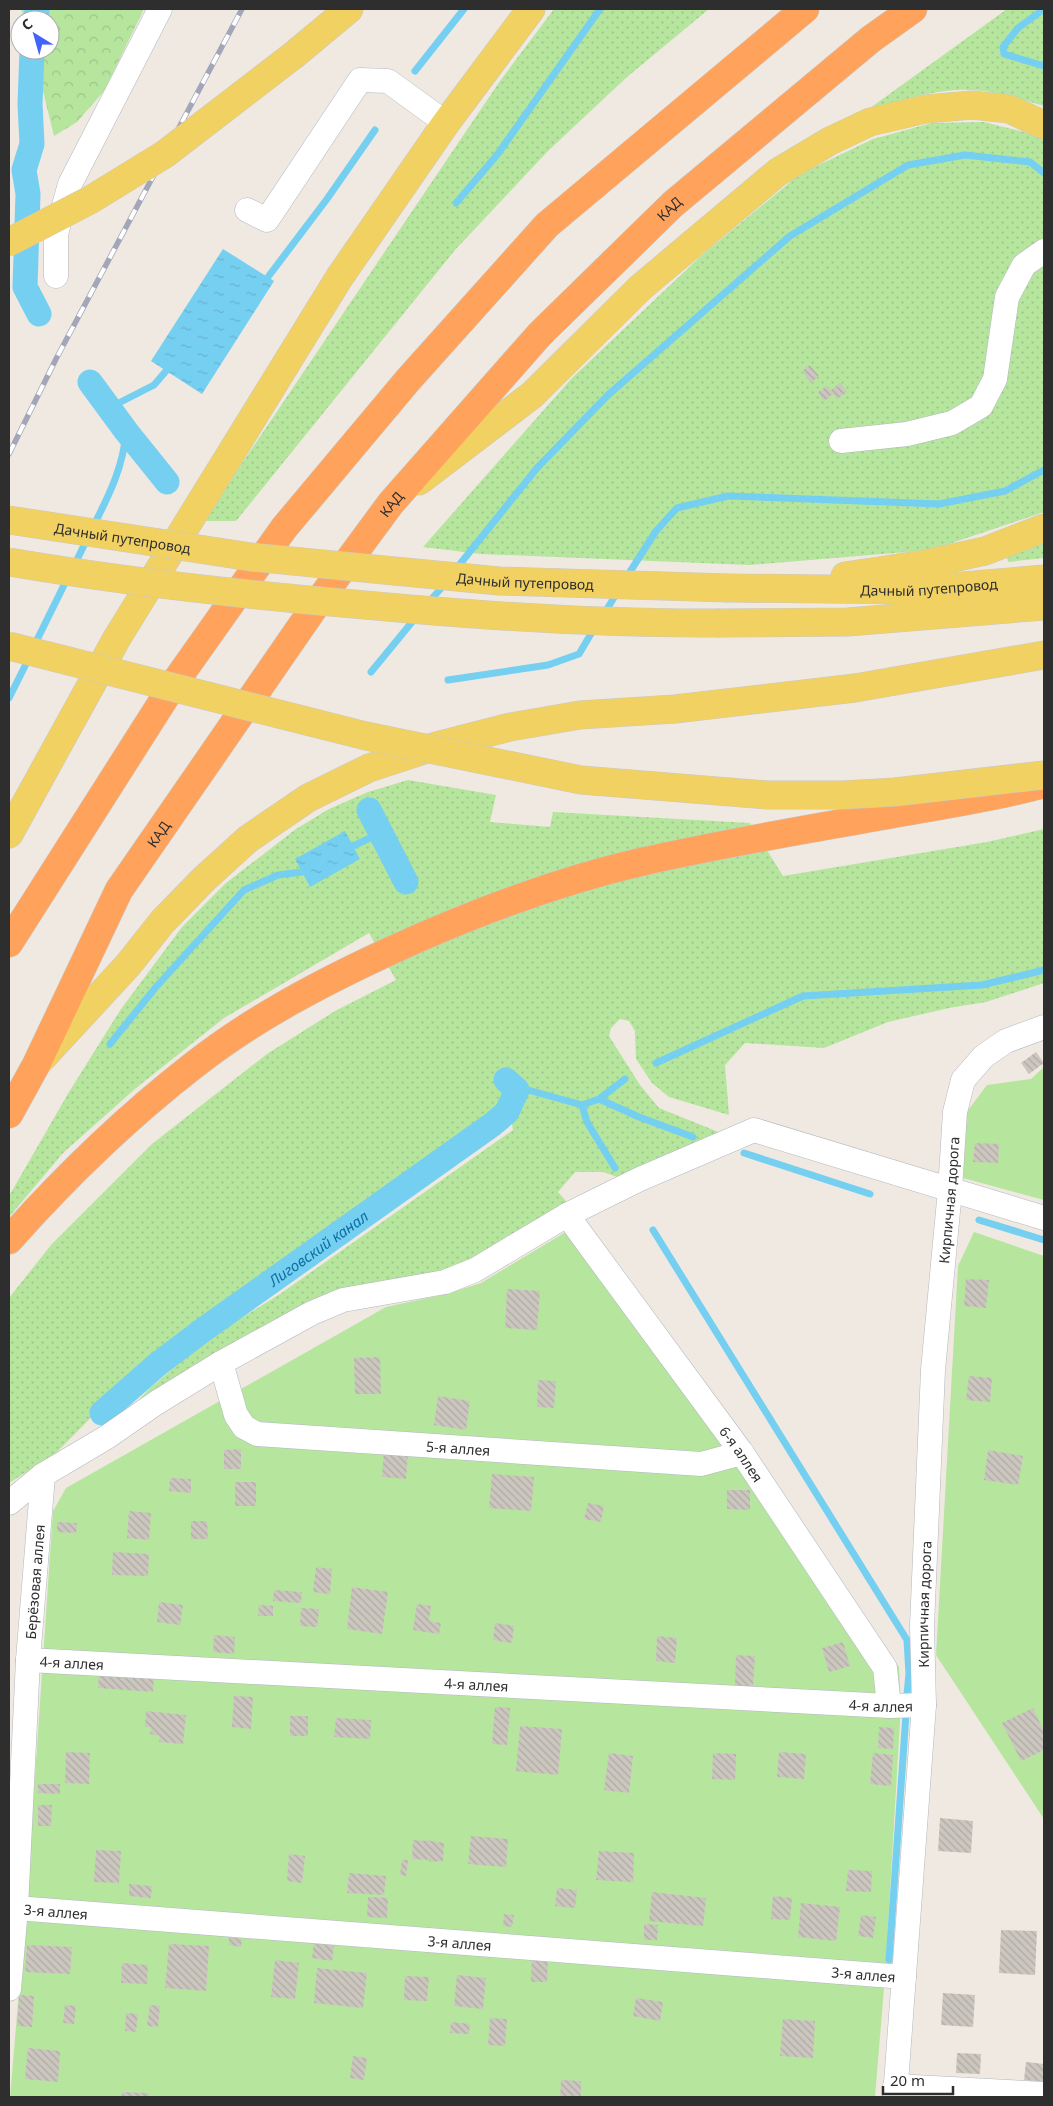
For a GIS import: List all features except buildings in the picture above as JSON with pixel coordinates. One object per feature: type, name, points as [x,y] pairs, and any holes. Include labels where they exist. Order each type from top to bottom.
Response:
[{"type":"highway","points":[[9,943],[173,686],[284,528],[408,380],[547,225],[804,9]]},
{"type":"highway","name":"КАД","points":[[9,1114],[36,1065],[119,890],[318,602],[391,503],[540,334],[673,204],[871,38],[914,9]]},
{"type":"highway","points":[[9,1240],[40,1204],[82,1163],[149,1102],[196,1063],[251,1025],[308,990],[472,915],[596,873],[734,842],[927,808],[1044,784]]},
{"type":"main road","points":[[295,54],[338,9]]},
{"type":"main road","points":[[9,242],[90,200],[165,154],[295,54],[349,9]]},
{"type":"main road","points":[[9,834],[116,638],[339,278],[446,123],[531,9]]},
{"type":"main road","points":[[391,503],[532,395],[640,288],[778,172],[830,141],[870,122],[926,109],[972,105],[1009,109],[1044,124]]},
{"type":"main road","name":"Дачный путепровод","points":[[9,520],[251,557],[499,581],[728,588],[915,590],[1044,579]]},
{"type":"main road","points":[[789,589],[844,576],[925,564],[985,551],[1044,528]]},
{"type":"main road","name":"Дачный путепровод","points":[[9,562],[81,574],[288,598],[444,612],[598,622],[848,622],[1044,606]]},
{"type":"main road","points":[[9,646],[366,736],[581,780],[767,795],[843,795],[895,792],[1044,775]]},
{"type":"main road","points":[[36,1065],[128,965],[162,921],[248,839],[308,798],[368,768],[436,746],[510,727],[580,715],[675,709],[855,688],[1044,655]]},
{"type":"street","points":[[56,276],[56,234],[70,184],[160,9]]},
{"type":"street","points":[[247,210],[267,220],[360,80],[388,81],[446,123]]},
{"type":"street","points":[[842,441],[916,432],[952,423],[981,406],[995,379],[1007,297],[1024,265],[1044,251]]},
{"type":"street","name":"Кирпичная дорога","points":[[895,2092],[924,1705],[922,1626],[933,1370],[950,1190],[955,1112],[963,1080],[984,1056],[1006,1041],[1042,1028]]},
{"type":"street","points":[[9,1503],[43,1475],[108,1437],[156,1403],[221,1363],[312,1313],[343,1300],[445,1282],[475,1270],[570,1221],[640,1178],[754,1130],[1044,1218]]},
{"type":"street","name":"6-я аллея","points":[[570,1221],[742,1453],[885,1668],[889,1706]]},
{"type":"street","name":"5-я аллея","points":[[221,1363],[236,1415],[244,1427],[257,1434],[700,1464],[742,1453]]},
{"type":"street","name":"Берёзовая аллея","points":[[9,1989],[36,1661],[43,1475]]},
{"type":"street","name":"4-я аллея","points":[[36,1661],[889,1706],[924,1705]]},
{"type":"street","name":"3-я аллея","points":[[16,1908],[904,1977]]},
{"type":"street","points":[[895,2092],[1044,2094]]},
{"type":"green space","points":[[144,9],[104,91],[77,122],[54,136],[35,60],[60,60],[60,10],[21,10]]},
{"type":"green space","points":[[554,9],[709,9],[627,77],[549,150],[455,250],[236,521],[203,521],[500,81]]},
{"type":"green space","points":[[1007,9],[1044,9],[1044,106],[990,92],[957,90],[922,95],[866,111]]},
{"type":"green space","points":[[984,122],[1036,135],[1044,140],[1044,512],[931,550],[750,565],[481,554],[423,547],[572,378],[702,255],[800,174],[873,139],[932,123]]},
{"type":"green space","points":[[1044,543],[1044,558],[1008,562],[1007,556]]},
{"type":"green space","points":[[408,780],[496,795],[490,822],[550,827],[553,812],[750,823],[783,876],[987,842],[1044,829],[1044,983],[986,1002],[949,1008],[888,1022],[824,1048],[745,1043],[725,1065],[729,1115],[669,1097],[652,1083],[636,1059],[635,1031],[629,1021],[620,1019],[611,1028],[609,1036],[640,1085],[659,1108],[726,1135],[620,1178],[603,1172],[575,1172],[558,1192],[571,1207],[472,1265],[397,1283],[120,1420],[149,1389],[206,1340],[280,1294],[513,1130],[509,1107],[146,1362],[54,1455],[9,1483],[9,1298],[51,1245],[152,1144],[267,1054],[335,1011],[396,980],[369,933],[224,1018],[136,1088],[63,1153],[9,1217],[9,1196],[69,1092],[121,1009],[182,927],[226,883],[296,829],[329,809],[368,792]]},
{"type":"green space","points":[[1044,1067],[1044,1200],[963,1178],[966,1113],[987,1085],[1031,1079]]},
{"type":"green space","points":[[574,1227],[751,1447],[899,1667],[901,1705],[885,1976],[875,2097],[10,2097],[26,1909],[53,1511],[66,1488],[386,1307],[446,1294],[481,1283]]},
{"type":"green space","points":[[974,1232],[1044,1256],[1044,1819],[936,1655],[958,1266]]},
{"type":"water","points":[[223,249],[274,281],[202,394],[151,361]]},
{"type":"water","points":[[345,831],[360,859],[310,887],[295,859]]},
{"type":"waterway","points":[[415,71],[464,9]]},
{"type":"waterway","points":[[456,203],[497,155],[600,9]]},
{"type":"waterway","points":[[1044,9],[1018,28],[1003,47],[1004,54],[1044,66]]},
{"type":"waterway","name":"Лиговский канал","points":[[32,60],[30,104],[32,144],[24,170],[28,194],[25,287],[39,314]]},
{"type":"waterway","points":[[268,277],[327,199],[375,130]]},
{"type":"waterway","points":[[456,569],[537,468],[608,395],[790,236],[908,165],[965,155],[1030,162],[1044,173]]},
{"type":"waterway","points":[[109,408],[154,385],[166,371]]},
{"type":"waterway","name":"Лиговский канал","points":[[90,382],[167,482]]},
{"type":"waterway","points":[[93,527],[110,493],[119,469],[126,431]]},
{"type":"waterway","points":[[626,578],[656,531],[677,508],[728,496],[939,504],[1005,491],[1044,470]]},
{"type":"waterway","points":[[74,566],[88,537]]},
{"type":"waterway","points":[[34,646],[68,577]]},
{"type":"waterway","points":[[427,604],[445,584]]},
{"type":"waterway","points":[[604,614],[618,591]]},
{"type":"waterway","points":[[371,672],[417,616]]},
{"type":"waterway","points":[[448,680],[548,665],[579,654],[595,627]]},
{"type":"waterway","points":[[9,698],[30,656]]},
{"type":"waterway","name":"Лиговский канал","points":[[369,810],[406,882]]},
{"type":"waterway","points":[[353,846],[381,833]]},
{"type":"waterway","points":[[110,1044],[156,987],[244,890],[278,875],[302,872]]},
{"type":"waterway","points":[[656,1063],[803,996],[982,985],[1044,970]]},
{"type":"waterway","points":[[517,1090],[528,1090],[582,1105],[599,1099],[625,1079]]},
{"type":"waterway","name":"Лиговский канал","points":[[102,1413],[158,1364],[203,1330],[493,1124],[507,1112],[517,1090],[506,1080]]},
{"type":"waterway","points":[[599,1099],[639,1117],[693,1137]]},
{"type":"waterway","points":[[582,1105],[587,1122],[615,1168]]},
{"type":"waterway","points":[[744,1153],[870,1194]]},
{"type":"waterway","points":[[979,1220],[1044,1240]]},
{"type":"waterway","points":[[653,1230],[907,1640],[909,1674],[907,1694]]},
{"type":"waterway","points":[[889,1960],[906,1714]]},
{"type":"railway","points":[[9,454],[56,359],[242,9]]}]
